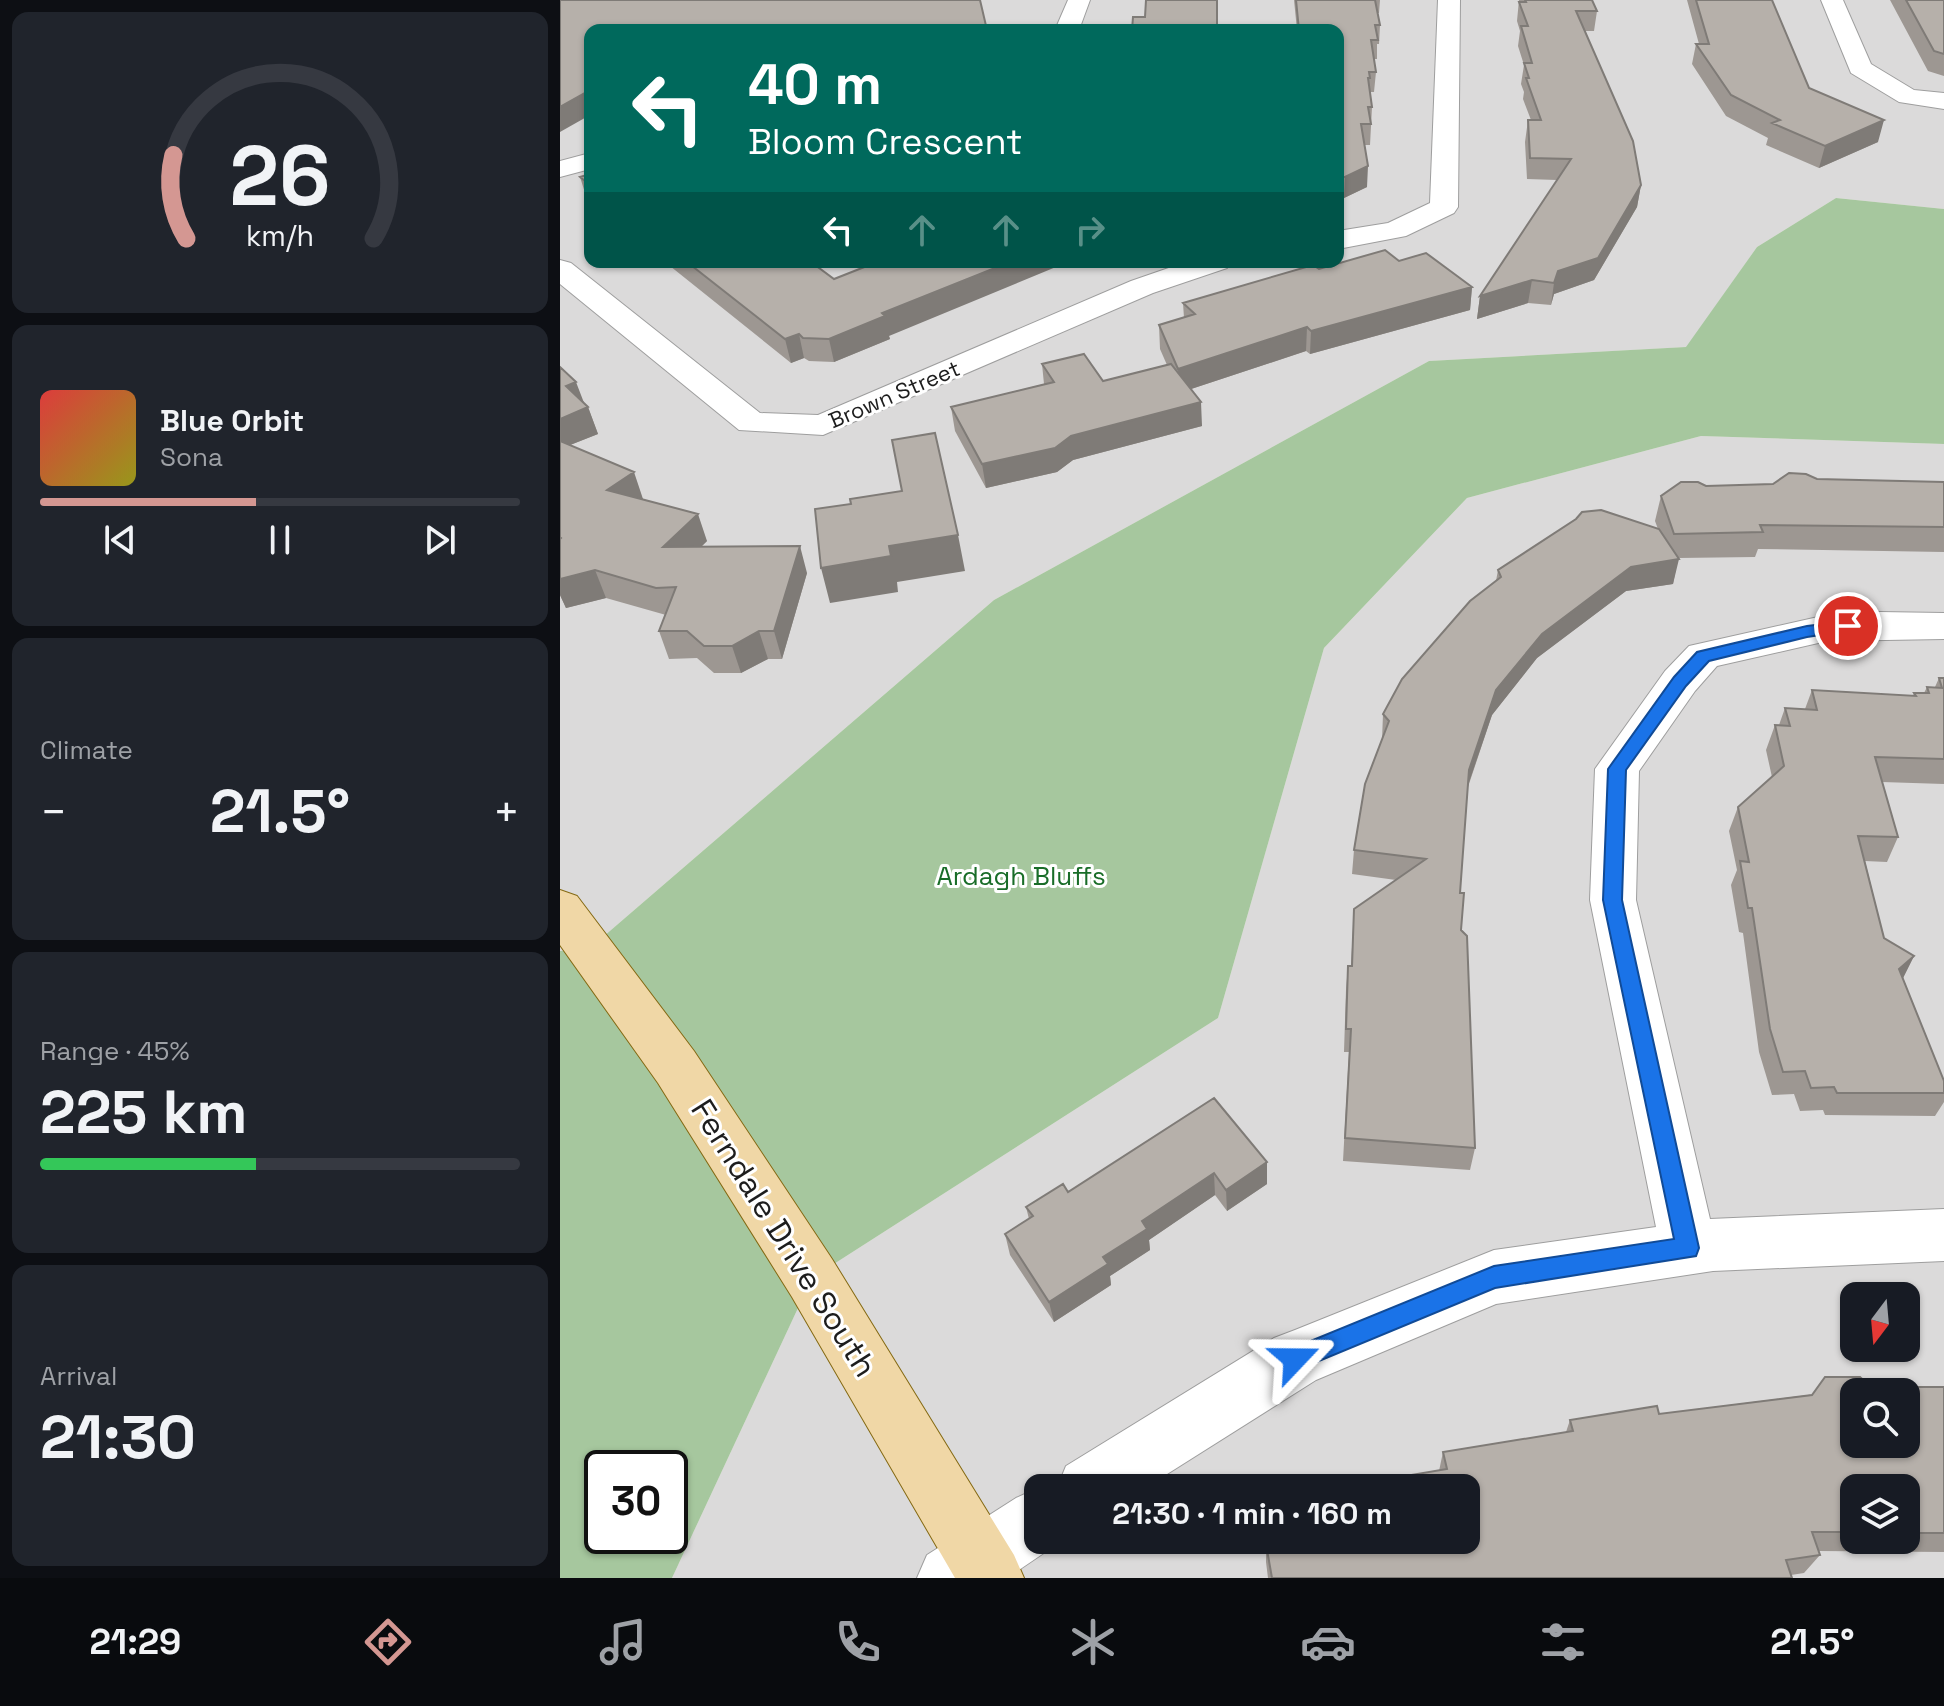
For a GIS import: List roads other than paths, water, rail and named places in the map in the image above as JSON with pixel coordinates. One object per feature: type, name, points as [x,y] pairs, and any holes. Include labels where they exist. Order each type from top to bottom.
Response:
[{"type":"main road","name":"Ferndale Drive South","points":[[560,909],[676,1067],[812,1278],[973,1571]]},
{"type":"street","points":[[1069,24],[1079,0]]},
{"type":"street","points":[[1344,239],[1396,230],[1444,207],[1449,0]]},
{"type":"street","points":[[1832,0],[1860,68],[1908,97],[1944,101]]},
{"type":"street","points":[[560,169],[584,163]]},
{"type":"street","name":"Brown Street","points":[[560,269],[751,423],[823,425],[1142,287],[1198,268]]},
{"type":"street","points":[[1688,1248],[1613,900],[1617,769],[1680,681],[1703,656],[1827,628],[1944,626]]},
{"type":"street","points":[[1110,1474],[1295,1359],[1494,1277],[1688,1248],[1944,1235]]},
{"type":"street","points":[[973,1571],[1024,1531]]},
{"type":"park label","name":"Ardagh Bluffs","points":[[1021,876]]}]
